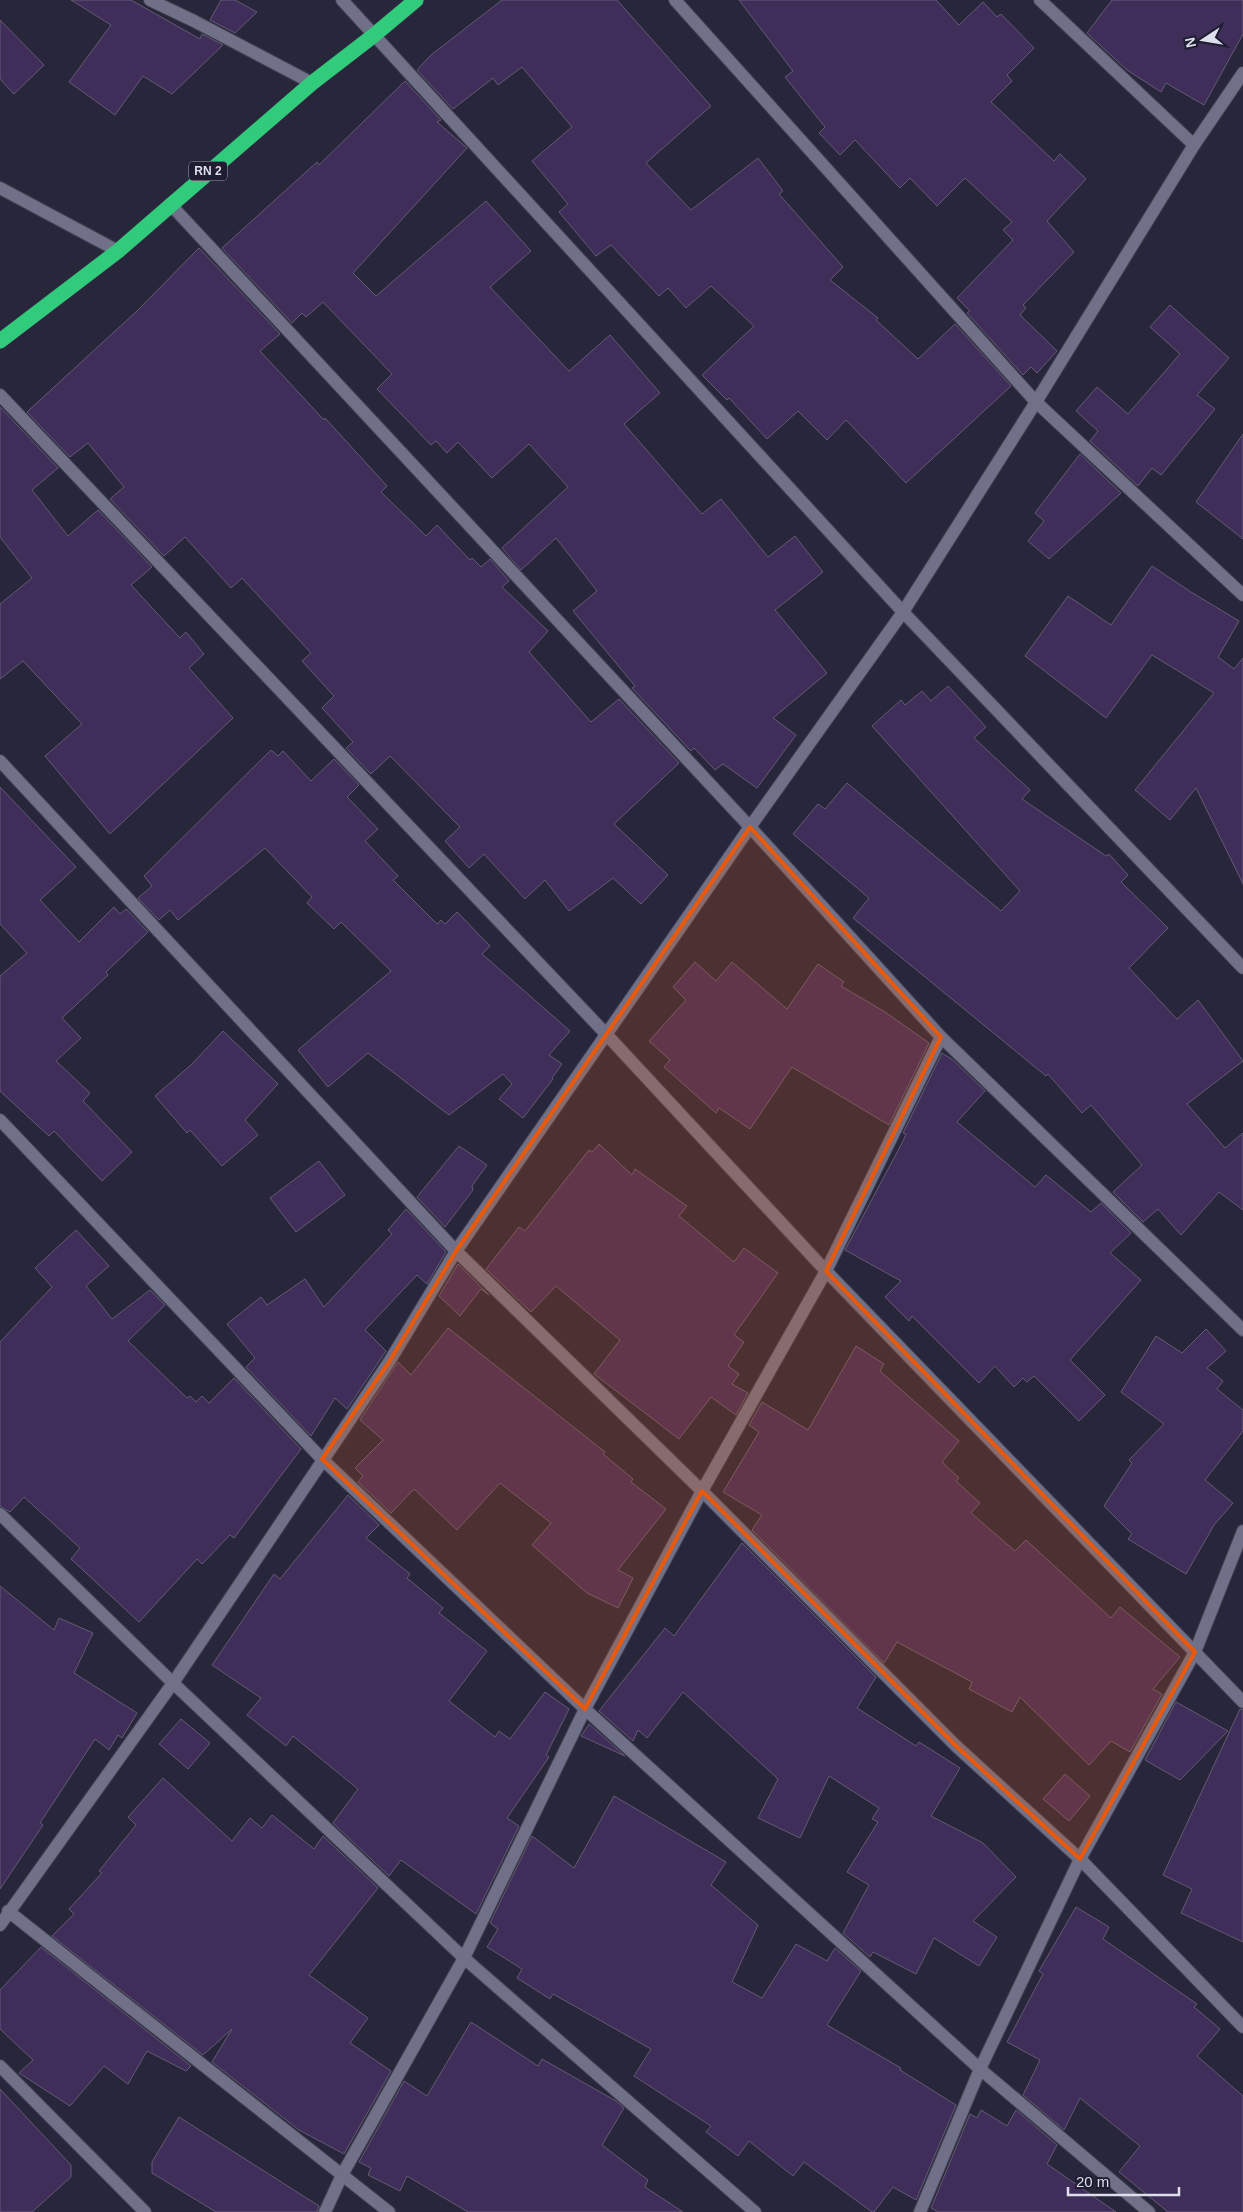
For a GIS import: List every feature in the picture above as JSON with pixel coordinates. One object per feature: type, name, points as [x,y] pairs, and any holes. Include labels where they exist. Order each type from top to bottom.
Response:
[{"type":"highway","name":"RN 2","points":[[0,341],[118,250],[312,83],[416,0]]},
{"type":"street","points":[[150,0],[312,83]]},
{"type":"street","points":[[342,0],[903,612],[1243,968]]},
{"type":"street","points":[[675,0],[1036,402],[1243,595]]},
{"type":"street","points":[[1040,0],[1194,145]]},
{"type":"street","points":[[0,1925],[8,1911],[173,1683],[389,1362],[456,1251],[750,827],[903,612],[1036,402],[1194,145],[1243,73]]},
{"type":"street","points":[[0,188],[118,250]]},
{"type":"street","points":[[170,204],[750,827],[941,1037],[1243,1330]]},
{"type":"street","points":[[0,395],[606,1034],[826,1271],[1243,1702]]},
{"type":"street","points":[[0,761],[456,1251],[702,1491],[956,1746],[1080,1859],[1243,2027]]},
{"type":"street","points":[[325,2212],[342,2175],[464,1958],[585,1709],[702,1491],[826,1271],[941,1037]]},
{"type":"street","points":[[0,1120],[322,1459],[585,1709],[980,2068],[1149,2212]]},
{"type":"street","points":[[0,1514],[173,1683],[464,1958],[755,2212]]},
{"type":"street","points":[[920,2212],[980,2068],[1080,1859],[1196,1652],[1243,1532]]},
{"type":"street","points":[[8,1911],[389,2212]]},
{"type":"street","points":[[0,2066],[145,2212]]},
{"type":"highlighted area","points":[[750,827],[941,1037],[826,1271],[1195,1652],[1080,1859],[956,1746],[702,1491],[585,1709],[322,1459],[389,1362],[456,1251]]},
{"type":"building","points":[[71,0],[131,0],[200,39],[202,34],[223,45],[172,94],[143,76],[115,115],[69,82],[111,25]]},
{"type":"building","points":[[221,0],[235,0],[257,12],[235,33],[210,20]]},
{"type":"building","points":[[502,0],[617,0],[711,106],[646,163],[691,210],[758,158],[783,191],[779,194],[843,267],[830,280],[878,318],[876,320],[918,359],[955,324],[1011,386],[906,483],[846,420],[827,440],[798,411],[767,439],[729,398],[727,400],[702,375],[754,326],[711,286],[686,308],[668,288],[659,296],[611,245],[596,256],[559,212],[568,204],[532,161],[572,127],[522,67],[498,85],[493,78],[453,109],[417,70],[431,55]]},
{"type":"building","points":[[739,0],[936,0],[959,25],[983,2],[997,17],[1001,14],[1034,48],[1007,75],[1012,81],[991,102],[1054,161],[1060,154],[1086,179],[1047,221],[1074,252],[1023,305],[1026,308],[1020,315],[1057,351],[1037,373],[1031,367],[1023,375],[967,313],[970,311],[957,298],[1013,240],[1003,230],[1012,222],[965,178],[937,206],[910,178],[900,188],[855,140],[840,155],[819,133],[825,127],[785,77],[793,71]]},
{"type":"building","points":[[1112,0],[1243,0],[1243,34],[1204,105],[1166,83],[1161,92],[1127,70],[1087,33]]},
{"type":"building","points":[[0,20],[44,65],[14,94],[0,79]]},
{"type":"building","points":[[405,81],[441,120],[437,122],[467,148],[353,273],[376,296],[486,201],[531,251],[490,287],[569,371],[610,335],[660,393],[624,424],[702,514],[721,499],[768,557],[795,536],[823,572],[775,610],[827,673],[773,718],[796,735],[757,788],[723,764],[715,770],[694,748],[691,751],[632,688],[635,686],[573,611],[597,591],[556,538],[521,570],[502,548],[568,487],[529,444],[492,478],[458,442],[447,453],[436,441],[431,445],[377,389],[392,374],[323,302],[306,317],[302,313],[292,323],[222,248],[317,162],[319,165]]},
{"type":"building","points":[[199,248],[280,334],[260,351],[387,486],[381,492],[426,536],[437,525],[470,560],[472,558],[481,567],[490,559],[509,581],[502,587],[548,631],[529,652],[591,722],[619,699],[679,763],[614,824],[668,875],[641,904],[613,878],[569,911],[545,880],[525,899],[484,854],[469,868],[445,841],[460,827],[390,756],[371,774],[346,748],[353,742],[322,708],[334,696],[302,661],[311,653],[242,578],[231,588],[185,537],[164,556],[110,499],[124,487],[88,443],[70,457],[27,412],[138,310]]},
{"type":"building","points":[[1170,305],[1229,358],[1197,395],[1215,409],[1161,475],[1152,468],[1138,486],[1090,441],[1098,431],[1076,411],[1097,387],[1128,414],[1180,354],[1150,327]]},
{"type":"building","points":[[0,407],[58,468],[32,490],[68,536],[98,510],[152,567],[131,585],[180,638],[186,632],[204,654],[189,668],[233,718],[110,834],[45,756],[82,724],[23,661],[0,679],[0,604],[32,578],[0,537]]},
{"type":"building","points":[[1243,434],[1243,539],[1196,502]]},
{"type":"building","points":[[1080,454],[1121,493],[1049,559],[1028,541],[1044,521],[1035,513]]},
{"type":"building","points":[[1152,566],[1239,621],[1218,657],[1234,669],[1243,658],[1243,884],[1196,788],[1170,820],[1135,790],[1214,693],[1152,655],[1106,718],[1025,656],[1068,596],[1111,625]]},
{"type":"building","points":[[948,686],[986,727],[974,738],[1030,790],[1022,799],[1106,856],[1109,854],[1128,875],[1121,882],[1168,928],[1129,968],[1177,1019],[1198,1000],[1243,1061],[1187,1104],[1225,1148],[1243,1133],[1243,1210],[1219,1192],[1181,1235],[1158,1209],[1143,1222],[1113,1192],[1142,1165],[1091,1105],[1082,1113],[1048,1074],[1046,1076],[853,918],[869,898],[793,834],[818,804],[825,809],[847,783],[1001,911],[1020,891],[872,726],[901,700],[905,705],[922,691],[931,701]]},
{"type":"building","points":[[271,750],[278,756],[283,751],[311,781],[334,759],[359,785],[347,797],[378,829],[365,841],[398,876],[393,880],[437,924],[441,920],[445,924],[457,912],[490,946],[482,954],[570,1031],[549,1055],[562,1064],[523,1118],[499,1099],[512,1084],[503,1074],[449,1115],[368,1053],[328,1087],[298,1050],[391,971],[341,922],[334,929],[307,903],[312,897],[265,848],[178,920],[170,910],[159,920],[138,898],[152,886],[144,876]]},
{"type":"building","points":[[0,787],[76,867],[40,900],[79,942],[114,907],[120,914],[126,909],[148,932],[106,972],[108,975],[62,1018],[81,1038],[56,1061],[90,1093],[83,1101],[132,1152],[102,1181],[54,1131],[49,1136],[0,1091],[0,976],[27,953],[0,924]]},
{"type":"building","points":[[695,962],[716,981],[732,962],[787,1009],[818,964],[844,982],[841,986],[885,1012],[929,1043],[889,1125],[792,1067],[750,1129],[719,1108],[716,1113],[664,1067],[670,1060],[649,1041],[686,1000],[673,987]]},
{"type":"building","points":[[223,1031],[278,1084],[245,1120],[258,1135],[222,1166],[190,1130],[187,1133],[155,1096],[192,1064]]},
{"type":"building","points":[[942,1053],[953,1060],[985,1091],[957,1122],[1035,1187],[1046,1175],[1091,1212],[1101,1203],[1131,1233],[1110,1253],[1141,1280],[1070,1360],[1105,1395],[1079,1421],[1034,1376],[1027,1382],[1023,1378],[1014,1387],[995,1366],[979,1383],[912,1316],[909,1321],[885,1297],[901,1281],[845,1250],[903,1141],[906,1134],[903,1133]]},
{"type":"building","points":[[599,1144],[632,1175],[635,1169],[687,1206],[679,1216],[734,1262],[744,1248],[778,1273],[734,1335],[744,1342],[728,1366],[739,1374],[732,1384],[748,1393],[736,1415],[711,1397],[679,1439],[594,1374],[620,1340],[556,1286],[531,1312],[486,1269],[519,1227],[525,1231],[589,1150],[592,1152]]},
{"type":"building","points":[[459,1146],[487,1165],[472,1186],[473,1190],[445,1227],[417,1197]]},
{"type":"building","points":[[319,1161],[345,1195],[296,1232],[270,1198]]},
{"type":"building","points":[[406,1209],[446,1252],[427,1284],[417,1275],[365,1330],[386,1351],[347,1409],[335,1398],[311,1436],[246,1367],[255,1358],[227,1324],[261,1297],[267,1305],[305,1279],[324,1307],[392,1234],[388,1230]]},
{"type":"building","points":[[76,1230],[109,1266],[86,1286],[112,1319],[150,1290],[165,1305],[128,1341],[187,1398],[190,1396],[196,1402],[202,1396],[209,1403],[234,1378],[301,1449],[234,1538],[230,1535],[202,1564],[197,1559],[139,1622],[71,1559],[80,1548],[24,1497],[10,1512],[0,1506],[0,1342],[52,1287],[35,1268]]},
{"type":"building","points":[[458,1264],[489,1295],[481,1289],[460,1316],[439,1296]]},
{"type":"building","points":[[448,1328],[605,1452],[603,1454],[633,1479],[631,1482],[666,1509],[618,1570],[633,1578],[618,1608],[587,1593],[532,1545],[551,1523],[500,1483],[457,1530],[414,1489],[391,1513],[358,1482],[363,1476],[355,1468],[383,1440],[360,1420],[398,1362],[411,1375]]},
{"type":"building","points":[[1206,1329],[1226,1351],[1207,1368],[1223,1381],[1217,1389],[1243,1410],[1243,1431],[1205,1480],[1233,1503],[1214,1525],[1186,1574],[1128,1539],[1132,1534],[1104,1506],[1132,1463],[1129,1460],[1164,1424],[1121,1392],[1156,1336],[1182,1353]]},
{"type":"building","points":[[856,1346],[884,1364],[880,1371],[959,1441],[942,1462],[959,1478],[956,1481],[980,1503],[971,1513],[1015,1551],[1026,1540],[1111,1618],[1120,1607],[1180,1657],[1153,1689],[1162,1694],[1130,1752],[1111,1741],[1089,1765],[1020,1697],[1012,1712],[969,1689],[972,1682],[897,1642],[884,1663],[752,1530],[762,1515],[723,1492],[759,1432],[749,1425],[762,1402],[808,1430]]},
{"type":"building","points":[[348,1495],[379,1525],[366,1538],[410,1574],[407,1578],[443,1608],[439,1613],[487,1651],[449,1701],[495,1737],[499,1731],[510,1739],[545,1692],[569,1709],[546,1755],[549,1757],[507,1818],[519,1826],[476,1914],[401,1860],[389,1876],[333,1823],[358,1789],[293,1736],[286,1746],[247,1715],[261,1698],[212,1665],[274,1574],[280,1579]]},
{"type":"building","points":[[742,1543],[876,1677],[857,1708],[916,1746],[919,1742],[960,1768],[931,1816],[983,1843],[1016,1877],[973,1921],[997,1937],[979,1966],[934,1938],[916,1974],[873,1952],[870,1957],[843,1933],[869,1885],[847,1872],[878,1822],[872,1819],[879,1808],[829,1776],[800,1838],[758,1818],[778,1779],[683,1692],[647,1738],[638,1730],[633,1741],[599,1711],[665,1628],[674,1636]]},
{"type":"building","points":[[0,1586],[54,1630],[59,1618],[93,1633],[74,1673],[137,1713],[122,1738],[118,1735],[109,1750],[95,1739],[40,1823],[43,1825],[0,1889]]},
{"type":"building","points":[[1176,1702],[1228,1731],[1180,1780],[1145,1760]]},
{"type":"building","points":[[1240,1709],[1243,1710],[1243,1942],[1181,1913],[1192,1889],[1163,1875]]},
{"type":"building","points":[[181,1719],[210,1743],[188,1769],[159,1744]]},
{"type":"building","points":[[589,1724],[625,1756],[581,1736]]},
{"type":"building","points":[[1065,1774],[1090,1796],[1069,1821],[1043,1799]]},
{"type":"building","points":[[163,1778],[232,1841],[250,1818],[262,1828],[272,1815],[314,1849],[323,1836],[378,1888],[309,1975],[368,2018],[350,2043],[391,2071],[344,2154],[299,2130],[212,2062],[232,2029],[203,2055],[52,1936],[74,1914],[69,1909],[102,1873],[99,1871],[136,1825],[128,1817]]},
{"type":"building","points":[[614,1796],[726,1862],[711,1885],[758,1925],[732,1982],[762,1998],[796,1944],[827,1961],[835,1948],[861,1971],[827,2025],[901,2068],[900,2070],[956,2105],[916,2200],[893,2187],[874,2212],[872,2212],[804,2162],[793,2176],[749,2141],[738,2156],[706,2132],[711,2126],[634,2076],[651,2049],[553,1994],[550,1999],[517,1978],[522,1969],[487,1947],[498,1929],[490,1923],[532,1836],[574,1868]]},
{"type":"building","points":[[1076,1907],[1109,1927],[1103,1939],[1197,2004],[1194,2007],[1220,2029],[1197,2056],[1243,2096],[1243,2212],[1168,2212],[1119,2172],[1140,2146],[1080,2098],[1064,2130],[1023,2095],[1040,2060],[1007,2042],[1043,1974],[1039,1971]]},
{"type":"building","points":[[41,1947],[191,2066],[186,2071],[147,2051],[128,2084],[104,2066],[70,2106],[19,2073],[33,2060],[0,2029],[0,1990]]},
{"type":"building","points":[[471,2022],[538,2066],[542,2059],[616,2101],[624,2108],[602,2145],[648,2180],[645,2187],[683,2212],[468,2212],[407,2176],[400,2191],[368,2175],[371,2168],[359,2162],[404,2081],[427,2096]]},
{"type":"building","points":[[0,2089],[71,2165],[71,2177],[32,2212],[0,2212]]},
{"type":"building","points":[[981,2110],[1007,2126],[1016,2110],[1057,2145],[1047,2164],[1116,2212],[938,2212],[931,2208],[970,2114],[977,2118]]},
{"type":"building","points":[[179,2117],[319,2206],[317,2212],[216,2212],[152,2173],[152,2162]]}]
